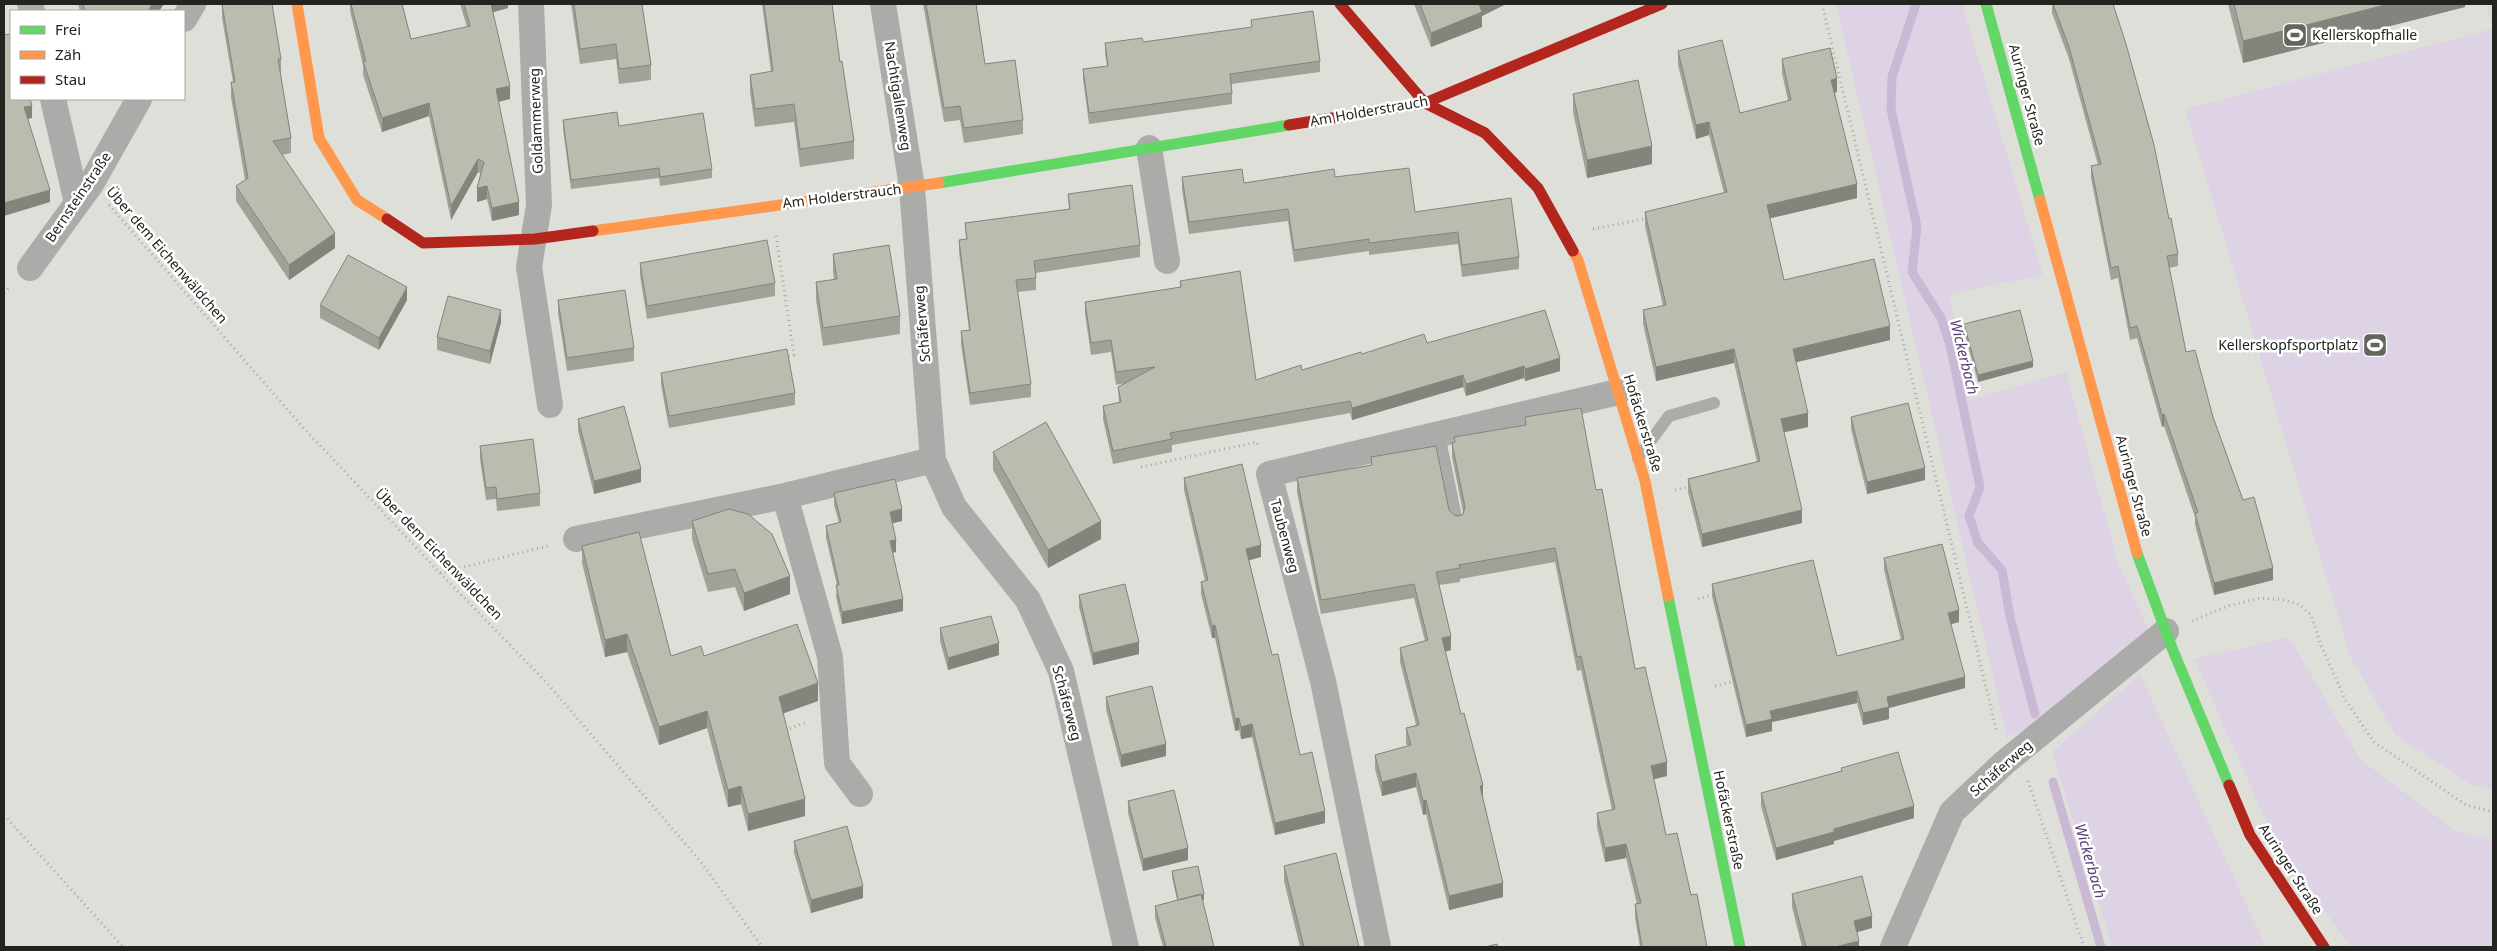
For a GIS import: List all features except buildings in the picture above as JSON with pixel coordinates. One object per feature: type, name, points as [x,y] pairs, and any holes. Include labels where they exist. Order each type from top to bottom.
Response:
[{"type":"street","points":[[185,17],[192,4]]},
{"type":"street","name":"Am Holderstrauch","points":[[297,4],[319,138],[357,200],[423,243],[534,239],[772,205],[912,188],[1425,103],[1662,4]]},
{"type":"street","name":"Goldammerweg","points":[[531,4],[539,206],[534,239]]},
{"type":"street","name":"Nachtigallenweg","points":[[883,4],[912,188]]},
{"type":"street","name":"Hofäckerstraße","points":[[1340,4],[1425,103],[1485,133],[1538,188],[1578,260],[1648,496],[1740,947]]},
{"type":"street","name":"Auringer Straße","points":[[1986,4],[2137,552],[2166,631],[2250,835],[2324,947]]},
{"type":"street","points":[[52,100],[84,193]]},
{"type":"street","name":"Bernsteinstraße","points":[[30,268],[84,193],[138,100]]},
{"type":"street","points":[[1149,148],[1167,261]]},
{"type":"street","name":"Schäferweg","points":[[912,188],[933,460],[954,507],[1028,600],[1060,671],[1126,947]]},
{"type":"street","points":[[534,239],[528,267],[550,404]]},
{"type":"street","name":"Taubenweg","points":[[1378,947],[1323,681],[1269,474],[1618,392]]},
{"type":"street","points":[[576,539],[784,496],[933,460]]},
{"type":"street","points":[[784,496],[830,657],[837,763],[860,794]]},
{"type":"street","name":"Schäferweg","points":[[1893,947],[1952,812],[2011,757],[2166,631]]},
{"type":"lane","points":[[1638,458],[1669,416],[1714,403]]},
{"type":"lane","points":[[1439,434],[1458,522]]},
{"type":"path","points":[[1822,4],[2011,757],[2084,947]]},
{"type":"path","name":"Über dem Eichenwäldchen","points":[[84,193],[440,573],[547,683],[701,862],[762,947]]},
{"type":"path","points":[[772,205],[794,355],[784,357]]},
{"type":"path","points":[[1563,235],[1657,216]]},
{"type":"path","points":[[1140,467],[1256,442]]},
{"type":"path","points":[[1648,496],[1694,486]]},
{"type":"path","points":[[440,573],[576,539]]},
{"type":"path","points":[[1670,606],[1717,593]]},
{"type":"path","points":[[2166,631],[2228,606],[2261,598],[2285,600],[2300,605],[2311,615],[2320,643],[2346,701],[2374,742],[2466,804],[2493,812]]},
{"type":"path","points":[[1688,693],[1744,680]]},
{"type":"path","points":[[778,732],[834,713]]},
{"type":"path","points":[[4,815],[123,947]]},
{"type":"shaded area","points":[[1836,4],[1962,4],[2043,275],[1949,294],[1970,400],[2066,372],[2118,563],[2150,633],[2044,723],[2007,737]]},
{"type":"shaded area","name":"Kellerskopfsportplatz","points":[[2487,4],[2493,4],[2493,790],[2472,785],[2396,736],[2350,656],[2185,109],[2492,29]]},
{"type":"shaded area","points":[[2289,637],[2361,760],[2457,832],[2493,841],[2493,947],[2350,947],[2271,832],[2194,659]]},
{"type":"shaded area","points":[[2140,674],[2267,947],[2112,947],[2052,752]]},
{"type":"waterway","name":"Wickerbach","points":[[1916,4],[1892,77],[1891,109],[1917,227],[1912,272],[1941,318],[1950,345],[1980,487],[1969,516],[1978,543],[2002,570],[2010,617],[2035,714]]},
{"type":"waterway","name":"Wickerbach","points":[[2053,782],[2101,947]]},
{"type":"traffic: fast","points":[[1986,4],[2040,200]]},
{"type":"traffic: fast","points":[[939,183],[1289,125]]},
{"type":"traffic: fast","points":[[2137,553],[2172,648],[2229,785]]},
{"type":"traffic: fast","points":[[1668,596],[1740,947]]},
{"type":"traffic: slow","points":[[297,4],[319,138],[357,200],[387,219]]},
{"type":"traffic: slow","points":[[593,231],[939,183]]},
{"type":"traffic: slow","points":[[2040,200],[2137,553]]},
{"type":"traffic: slow","points":[[1573,251],[1578,260],[1645,481],[1668,596]]},
{"type":"traffic: jam","points":[[1340,4],[1425,103],[1485,133],[1538,188],[1573,251]]},
{"type":"traffic: jam","points":[[1289,125],[1425,103],[1662,4]]},
{"type":"traffic: jam","points":[[387,219],[423,243],[535,239],[593,231]]},
{"type":"traffic: jam","points":[[2229,785],[2250,835],[2324,947]]},
{"type":"place","name":"Kellerskopfhalle","points":[[2295,35]]},
{"type":"place","name":"Kellerskopfsportplatz","points":[[2375,345]]}]
